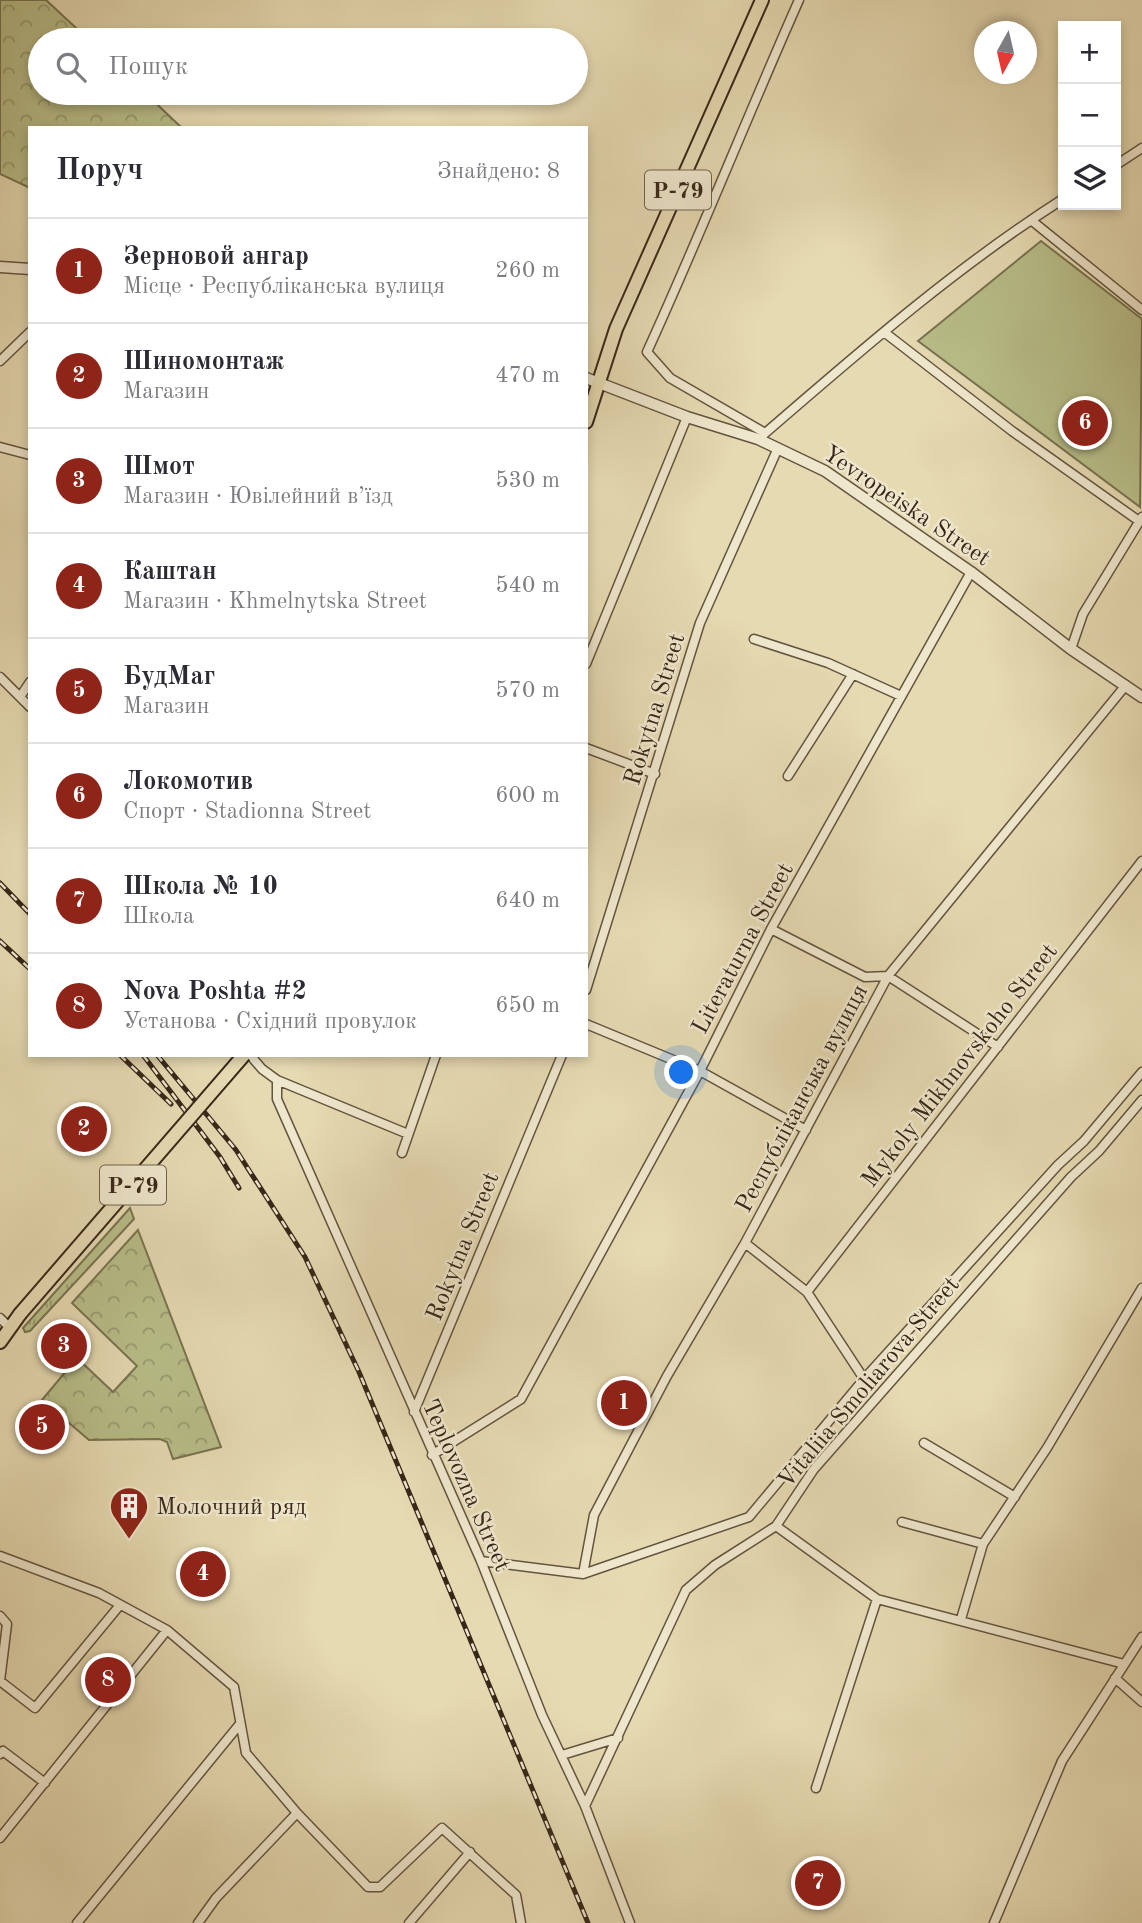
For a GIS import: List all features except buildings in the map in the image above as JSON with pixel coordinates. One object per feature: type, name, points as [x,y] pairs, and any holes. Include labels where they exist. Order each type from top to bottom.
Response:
[{"type":"main road","name":"Р-79","points":[[588,417],[601,383],[616,329],[762,0]]},
{"type":"main road","name":"Р-79","points":[[0,1342],[20,1314],[242,1057]]},
{"type":"street","points":[[799,0],[724,170],[696,245],[647,352],[670,378],[762,436],[884,332],[1058,202]]},
{"type":"street","points":[[1121,162],[1142,148]]},
{"type":"street","points":[[1031,220],[1142,310]]},
{"type":"street","points":[[0,267],[28,269]]},
{"type":"street","points":[[884,332],[1012,432],[1141,519],[1083,614],[1071,649]]},
{"type":"street","points":[[0,361],[28,334]]},
{"type":"street","name":"Yevropeiska Street","points":[[588,379],[687,417],[762,436],[825,471],[971,572],[1071,649],[1142,696]]},
{"type":"street","points":[[588,659],[687,417]]},
{"type":"street","points":[[0,447],[28,454]]},
{"type":"street","name":"Rokytna Street","points":[[588,984],[700,623],[778,447]]},
{"type":"street","name":"Literaturna Street","points":[[432,1455],[521,1399],[700,1071],[771,929],[971,572]]},
{"type":"street","points":[[754,639],[853,674],[901,696]]},
{"type":"street","points":[[788,776],[853,674]]},
{"type":"street","points":[[0,677],[28,705]]},
{"type":"street","points":[[20,697],[28,685]]},
{"type":"street","name":"Республіканська вулиця","points":[[583,1574],[594,1515],[667,1376],[745,1243],[888,976],[1126,685]]},
{"type":"street","points":[[588,749],[655,774]]},
{"type":"street","name":"Mykoly Mikhnovskoho Street","points":[[807,1292],[1142,861]]},
{"type":"street","points":[[771,929],[865,977],[888,976],[998,1047]]},
{"type":"street","points":[[588,1025],[700,1071],[806,1130]]},
{"type":"street","points":[[252,1057],[261,1069],[276,1080],[408,1134]]},
{"type":"street","points":[[402,1153],[435,1057]]},
{"type":"street","name":"Rokytna Street","points":[[415,1412],[561,1057]]},
{"type":"street","name":"Vitaliia Smoliarova Street","points":[[481,1561],[583,1574],[749,1517],[864,1379],[1083,1141],[1142,1072]]},
{"type":"street","name":"Teplovozna Street","points":[[276,1080],[277,1099],[481,1561],[585,1807],[629,1923]]},
{"type":"street","name":"Vitaliia Smoliarova Street","points":[[585,1807],[686,1590],[715,1565],[776,1526],[814,1469],[1070,1177],[1099,1151],[1142,1100]]},
{"type":"street","points":[[745,1243],[807,1292],[864,1379]]},
{"type":"street","points":[[961,1619],[983,1544],[1047,1448],[1142,1288]]},
{"type":"street","points":[[0,1318],[10,1328]]},
{"type":"street","points":[[924,1443],[1014,1497]]},
{"type":"street","points":[[902,1522],[983,1544]]},
{"type":"street","points":[[776,1526],[877,1599],[1125,1664]]},
{"type":"street","points":[[1,1558],[99,1593],[167,1630],[234,1687],[246,1753],[297,1813],[368,1887],[380,1887],[442,1828],[516,1895],[521,1923]]},
{"type":"street","points":[[816,1788],[877,1599]]},
{"type":"street","points":[[0,1616],[7,1624],[0,1681],[36,1708],[120,1605]]},
{"type":"street","points":[[0,1838],[167,1630]]},
{"type":"street","points":[[995,1923],[1062,1761],[1142,1637]]},
{"type":"street","points":[[1115,1678],[1142,1702]]},
{"type":"street","points":[[78,1923],[239,1725]]},
{"type":"street","points":[[562,1755],[618,1738]]},
{"type":"street","points":[[0,1754],[3,1751],[45,1783]]},
{"type":"street","points":[[198,1923],[216,1898],[297,1813]]},
{"type":"street","points":[[409,1923],[470,1852]]},
{"type":"green space","points":[[0,0],[46,0],[76,28],[28,28],[28,105],[158,105],[180,126],[28,126],[28,187],[0,174]]},
{"type":"green space","points":[[1041,241],[1142,319],[1140,507],[918,341]]},
{"type":"green space","points":[[130,1208],[134,1219],[30,1331],[25,1332],[23,1328]]},
{"type":"green space","points":[[138,1230],[221,1447],[173,1459],[167,1442],[160,1439],[89,1440],[42,1400],[77,1358],[113,1392],[137,1366],[72,1303]]},
{"type":"railway","points":[[0,883],[28,912]]},
{"type":"railway","points":[[0,941],[28,967]]},
{"type":"railway","points":[[122,1057],[171,1104]]},
{"type":"railway","points":[[145,1057],[220,1157],[239,1188]]},
{"type":"railway","points":[[159,1057],[236,1150],[305,1257],[359,1372],[588,1923]]},
{"type":"place","name":"Локомотив","points":[[1085,423]]},
{"type":"place","name":"Шиномонтаж","points":[[84,1129]]},
{"type":"place","name":"Шмот","points":[[64,1346]]},
{"type":"place","name":"Зерновой ангар","points":[[624,1403]]},
{"type":"place","name":"БудМаг","points":[[42,1427]]},
{"type":"place","name":"Молочний ряд","points":[[129,1540]]},
{"type":"place","name":"Каштан","points":[[203,1574]]},
{"type":"place","name":"Nova Poshta #2","points":[[108,1680]]},
{"type":"place","name":"Школа № 10","points":[[818,1883]]}]
